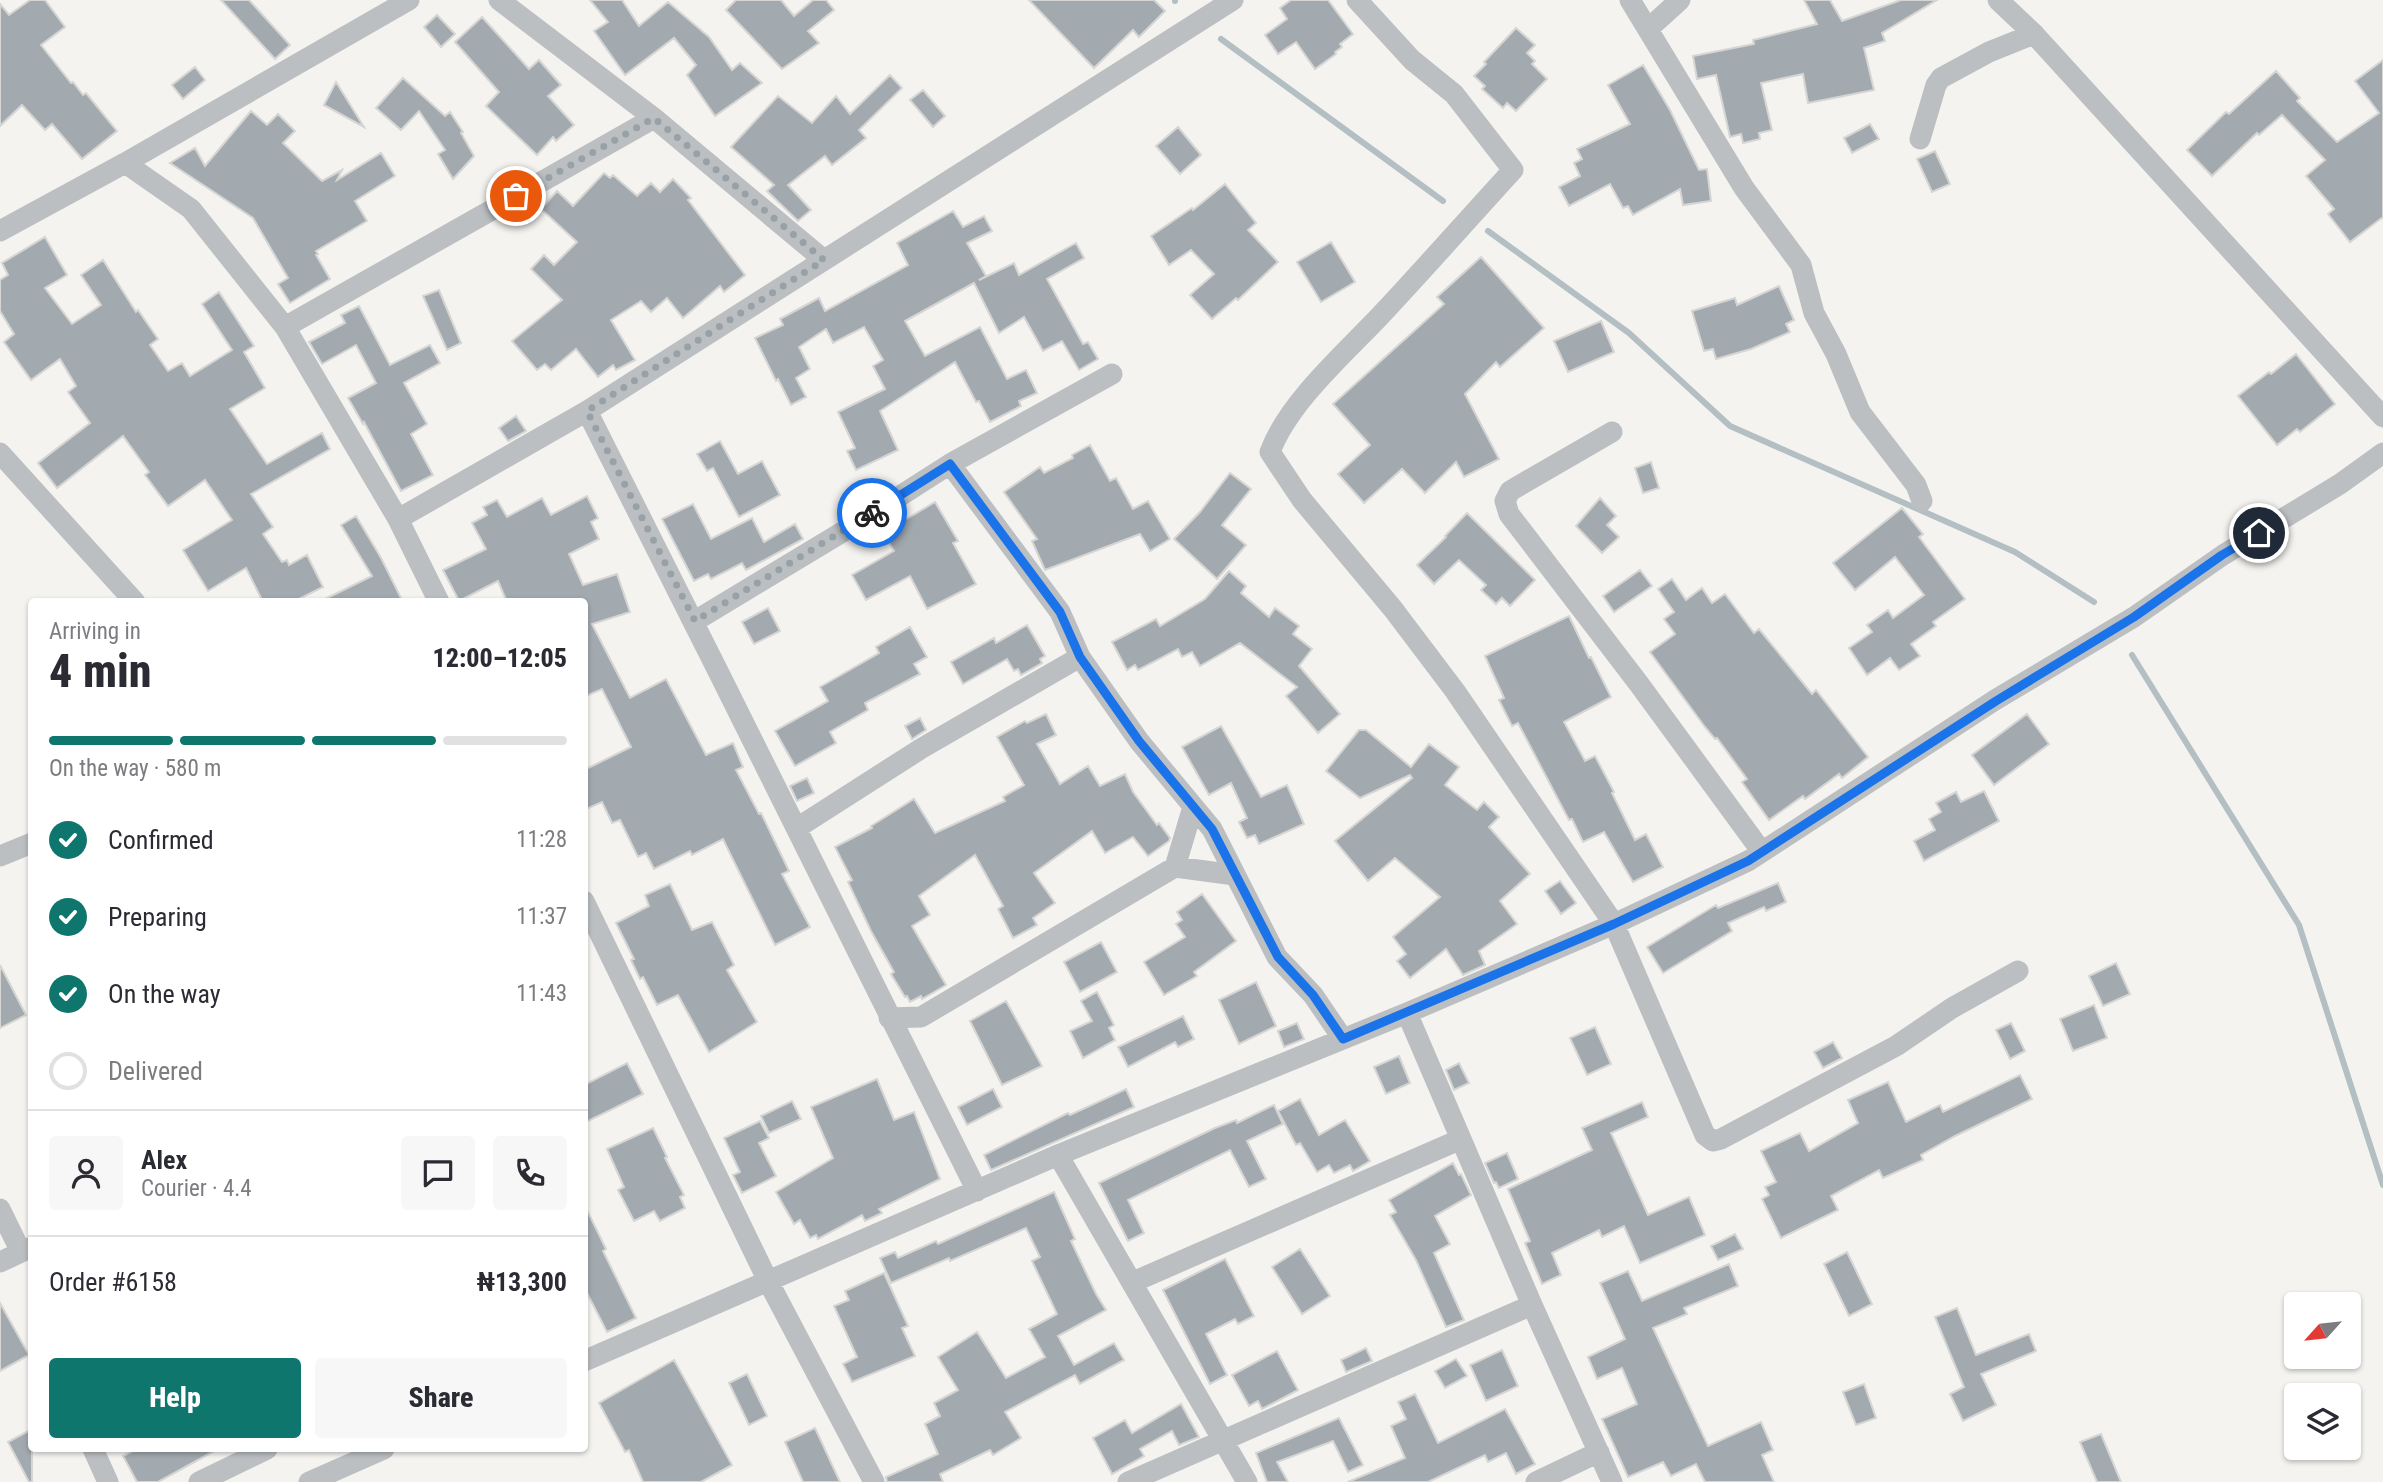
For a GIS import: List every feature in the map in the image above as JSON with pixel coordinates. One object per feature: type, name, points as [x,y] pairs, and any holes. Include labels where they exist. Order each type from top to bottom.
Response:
[{"type":"street","points":[[0,231],[125,163],[409,0]]},
{"type":"street","points":[[499,0],[654,118],[824,260]]},
{"type":"street","points":[[398,519],[587,411],[1233,0]]},
{"type":"street","points":[[1357,0],[1412,60],[1454,94],[1513,170],[1319,381],[1285,421],[1270,452],[1302,500],[1393,609],[1455,691],[1614,924],[1701,1129],[1713,1141],[1721,1139],[1896,1046],[1952,1008],[2018,971]]},
{"type":"street","points":[[1630,0],[1744,188],[1801,265],[1814,313],[1836,354],[1860,412],[1916,485],[1922,501]]},
{"type":"street","points":[[1648,29],[1680,0]]},
{"type":"street","points":[[1998,0],[2034,34],[2383,416]]},
{"type":"street","points":[[1920,139],[1936,85],[1941,78],[1989,52],[2034,34]]},
{"type":"street","points":[[285,327],[654,118]]},
{"type":"street","points":[[125,163],[191,209],[285,327],[398,519],[437,598]]},
{"type":"street","points":[[695,621],[950,464],[1112,374]]},
{"type":"street","points":[[587,411],[695,621],[889,1018],[977,1191]]},
{"type":"street","points":[[1612,432],[1510,491],[1505,501],[1510,514],[1762,852]]},
{"type":"street","points":[[588,1359],[1058,1155],[1407,1013],[1614,924],[1748,861],[1996,701],[2134,617],[2222,555],[2340,484],[2383,453]]},
{"type":"street","points":[[3,462],[131,598]]},
{"type":"street","points":[[950,464],[1060,612],[1080,657],[1139,741],[1212,829],[1278,957],[1313,995],[1343,1039]]},
{"type":"street","points":[[797,828],[922,748],[1080,657]]},
{"type":"street","points":[[1175,867],[1194,807]]},
{"type":"street","points":[[0,856],[28,845]]},
{"type":"street","points":[[889,1018],[921,1017],[1175,867],[1235,875]]},
{"type":"street","points":[[588,909],[768,1281],[874,1482]]},
{"type":"street","points":[[1407,1013],[1532,1305],[1612,1482]]},
{"type":"street","points":[[907,1051],[921,1017]]},
{"type":"street","points":[[1133,1282],[1461,1139]]},
{"type":"street","points":[[1058,1155],[1247,1482]]},
{"type":"street","points":[[0,1209],[26,1250],[0,1262]]},
{"type":"street","points":[[1128,1482],[1532,1305]]},
{"type":"street","points":[[94,1452],[108,1482]]},
{"type":"street","points":[[199,1482],[262,1452]]},
{"type":"street","points":[[309,1482],[377,1452]]},
{"type":"street","points":[[1536,1482],[1599,1452]]},
{"type":"building","points":[[30,0],[45,0],[65,27],[41,45],[71,83],[73,82],[83,95],[86,93],[117,131],[82,159],[52,124],[45,130],[22,105],[0,126],[0,4],[9,15]]},
{"type":"building","points":[[221,0],[249,0],[290,45],[275,59]]},
{"type":"building","points":[[590,0],[622,0],[639,26],[668,2],[709,37],[732,70],[740,63],[762,83],[715,116],[687,75],[696,65],[674,38],[625,75],[594,31],[608,22]]},
{"type":"building","points":[[736,0],[781,0],[794,16],[813,0],[826,0],[834,10],[808,31],[819,43],[782,69],[726,10]]},
{"type":"building","points":[[1029,0],[1154,0],[1165,11],[1139,37],[1133,30],[1094,68]]},
{"type":"building","points":[[1291,0],[1328,0],[1353,34],[1340,44],[1342,47],[1336,54],[1315,69],[1296,42],[1278,54],[1265,35],[1287,19],[1280,8]]},
{"type":"building","points":[[1804,0],[1830,0],[1842,21],[1901,0],[1937,0],[1882,33],[1885,41],[1864,48],[1874,90],[1808,103],[1803,74],[1761,83],[1772,130],[1759,133],[1760,139],[1743,143],[1741,134],[1730,137],[1716,75],[1697,79],[1693,56],[1754,44],[1753,40],[1817,24]]},
{"type":"building","points":[[437,15],[455,34],[441,47],[424,27]]},
{"type":"building","points":[[482,17],[529,69],[539,60],[561,85],[548,96],[574,125],[556,141],[553,137],[537,155],[486,106],[499,92],[455,42]]},
{"type":"building","points":[[1516,28],[1535,45],[1527,53],[1535,61],[1532,64],[1547,79],[1516,111],[1507,103],[1503,108],[1482,89],[1485,86],[1474,76]]},
{"type":"building","points":[[2383,60],[2383,217],[2350,242],[2328,214],[2334,209],[2306,176],[2325,160],[2282,115],[2259,135],[2257,133],[2212,176],[2187,150],[2226,112],[2229,114],[2276,71],[2300,98],[2297,101],[2337,142],[2379,113],[2355,81]]},
{"type":"building","points":[[1643,65],[1670,110],[1699,170],[1707,169],[1711,201],[1683,205],[1680,189],[1633,215],[1628,206],[1623,208],[1610,184],[1569,206],[1559,187],[1580,176],[1574,163],[1582,159],[1577,149],[1630,124],[1608,85]]},
{"type":"building","points":[[195,67],[205,80],[183,99],[172,85]]},
{"type":"building","points":[[890,75],[902,88],[859,130],[866,138],[832,165],[825,156],[788,185],[811,210],[798,221],[767,191],[774,185],[731,147],[778,96],[812,123],[836,96],[850,114]]},
{"type":"building","points":[[403,78],[445,116],[450,112],[463,132],[461,133],[474,156],[453,179],[438,154],[445,150],[419,111],[401,130],[376,108]]},
{"type":"building","points":[[336,82],[364,127],[324,105]]},
{"type":"building","points":[[923,90],[945,116],[933,127],[910,100]]},
{"type":"building","points":[[251,111],[267,125],[278,114],[295,131],[283,143],[322,181],[342,170],[337,180],[381,153],[395,176],[355,201],[367,221],[316,251],[330,279],[290,303],[278,284],[288,278],[253,218],[170,163],[195,148],[205,166]]},
{"type":"building","points":[[1870,124],[1879,139],[1852,153],[1844,138]]},
{"type":"building","points":[[1178,127],[1201,155],[1180,174],[1156,146]]},
{"type":"building","points":[[1935,151],[1950,184],[1932,192],[1917,159]]},
{"type":"building","points":[[604,173],[610,178],[613,175],[637,196],[651,183],[660,192],[673,179],[691,198],[688,200],[745,275],[724,292],[720,286],[683,318],[667,298],[651,312],[641,301],[611,320],[635,360],[616,370],[613,365],[598,377],[576,349],[551,370],[545,364],[537,370],[512,341],[562,300],[531,269],[544,255],[554,265],[577,242],[541,209],[557,191],[573,206]]},
{"type":"building","points":[[1225,184],[1256,223],[1248,230],[1278,262],[1238,300],[1236,298],[1212,319],[1190,295],[1214,274],[1191,250],[1169,265],[1151,236],[1192,208],[1193,210]]},
{"type":"building","points":[[953,211],[963,227],[984,216],[992,231],[967,243],[986,276],[979,280],[1014,263],[1019,275],[1076,243],[1084,258],[1047,279],[1083,344],[1088,342],[1098,359],[1079,370],[1062,341],[1043,351],[1024,317],[999,333],[974,283],[905,321],[925,356],[980,327],[1007,379],[1026,370],[1037,393],[1019,401],[1021,406],[990,422],[955,362],[880,411],[898,450],[856,470],[847,451],[855,448],[838,412],[885,389],[873,366],[883,360],[864,327],[833,343],[826,329],[799,347],[810,369],[796,378],[806,397],[791,405],[755,338],[783,325],[780,319],[819,298],[825,311],[908,265],[897,243]]},
{"type":"building","points":[[45,237],[67,275],[45,288],[72,324],[101,305],[81,275],[103,260],[136,312],[138,310],[158,339],[150,345],[168,371],[182,363],[190,376],[232,350],[202,304],[219,292],[254,346],[244,352],[265,388],[230,409],[267,464],[322,433],[330,449],[251,494],[273,527],[263,534],[282,562],[287,560],[289,565],[307,555],[323,587],[301,598],[261,598],[246,568],[208,591],[183,550],[232,520],[205,480],[168,506],[145,475],[149,472],[123,436],[57,488],[38,463],[90,423],[68,392],[76,386],[60,359],[31,380],[4,342],[14,334],[0,311],[0,280],[8,275],[2,263]]},
{"type":"building","points":[[1331,242],[1355,282],[1321,302],[1297,262]]},
{"type":"building","points":[[1481,257],[1544,328],[1500,367],[1496,362],[1465,394],[1499,459],[1464,477],[1456,462],[1425,493],[1402,469],[1364,503],[1338,474],[1370,445],[1333,404],[1444,304],[1437,297]]},
{"type":"building","points":[[1779,286],[1794,320],[1786,324],[1790,332],[1751,349],[1716,359],[1713,349],[1704,351],[1692,311],[1735,298],[1737,305]]},
{"type":"building","points":[[439,290],[461,343],[447,350],[423,296]]},
{"type":"building","points":[[359,306],[390,365],[430,345],[440,363],[404,383],[427,424],[411,434],[433,475],[401,491],[348,398],[376,383],[356,345],[322,364],[309,342],[345,323],[341,315]]},
{"type":"building","points":[[1601,321],[1614,352],[1568,372],[1554,341]]},
{"type":"building","points":[[2296,354],[2335,404],[2300,432],[2297,429],[2277,445],[2238,396]]},
{"type":"building","points":[[516,416],[526,431],[508,441],[499,428]]},
{"type":"building","points":[[720,441],[738,474],[762,461],[780,495],[739,517],[713,468],[707,471],[697,454]]},
{"type":"building","points":[[1090,445],[1110,481],[1116,478],[1133,509],[1148,501],[1170,539],[1150,551],[1140,534],[1045,570],[1032,541],[1037,539],[1004,492],[1040,467],[1044,473],[1073,458],[1072,455]]},
{"type":"building","points":[[1651,462],[1659,488],[1643,493],[1635,468]]},
{"type":"building","points":[[1230,473],[1251,489],[1222,525],[1246,545],[1217,579],[1174,539],[1200,512]]},
{"type":"building","points":[[587,496],[598,518],[591,522],[599,539],[569,554],[583,585],[617,574],[630,612],[592,624],[630,698],[666,679],[706,755],[733,743],[743,767],[736,770],[759,814],[761,813],[789,871],[782,874],[810,927],[775,945],[723,839],[692,855],[690,851],[654,869],[646,853],[638,857],[620,820],[612,823],[602,802],[588,808],[588,768],[631,747],[602,689],[588,695],[588,598],[505,598],[498,581],[465,598],[457,598],[443,570],[486,549],[472,523],[487,515],[483,507],[497,500],[507,517],[542,498],[551,515]]},
{"type":"building","points":[[1600,498],[1616,516],[1607,525],[1619,537],[1602,553],[1576,526]]},
{"type":"building","points":[[935,502],[958,541],[953,543],[976,584],[927,609],[910,576],[866,600],[852,575],[894,551],[883,533]]},
{"type":"building","points":[[693,504],[711,539],[752,518],[764,542],[795,524],[803,539],[746,570],[742,563],[711,579],[708,574],[694,581],[662,519]]},
{"type":"building","points":[[1902,508],[1923,534],[1919,537],[1965,599],[1933,622],[1936,626],[1911,644],[1920,656],[1899,670],[1890,658],[1867,675],[1849,648],[1872,632],[1867,625],[1888,610],[1893,618],[1924,595],[1895,557],[1855,590],[1833,563]]},
{"type":"building","points":[[1467,513],[1535,580],[1510,606],[1502,598],[1496,604],[1481,590],[1486,585],[1459,560],[1434,584],[1417,565]]},
{"type":"building","points":[[356,516],[401,598],[327,598],[372,576],[341,525]]},
{"type":"building","points":[[1640,570],[1652,586],[1614,612],[1603,596]]},
{"type":"building","points":[[1229,571],[1246,586],[1241,593],[1269,617],[1275,608],[1299,626],[1293,634],[1312,649],[1299,666],[1340,714],[1318,733],[1286,696],[1297,687],[1240,643],[1200,666],[1192,652],[1182,657],[1178,649],[1138,670],[1135,665],[1127,670],[1112,642],[1156,619],[1160,626],[1205,599]]},
{"type":"building","points":[[1672,579],[1686,600],[1702,588],[1712,603],[1725,594],[1754,633],[1759,629],[1812,694],[1816,690],[1868,757],[1842,778],[1839,774],[1805,799],[1803,796],[1769,820],[1742,782],[1747,779],[1650,652],[1675,634],[1664,619],[1674,612],[1658,589]]},
{"type":"building","points":[[768,608],[780,631],[754,644],[742,622]]},
{"type":"building","points":[[1569,616],[1611,697],[1564,722],[1585,761],[1595,756],[1635,840],[1646,834],[1663,867],[1633,882],[1604,832],[1583,842],[1518,723],[1512,726],[1499,700],[1504,698],[1485,656]]},
{"type":"building","points":[[1027,625],[1045,656],[1040,659],[1042,663],[1021,675],[1018,669],[1014,671],[1007,659],[963,684],[951,662],[994,638],[996,643]]},
{"type":"building","points":[[910,627],[927,657],[914,664],[920,674],[865,703],[868,710],[830,732],[836,743],[795,766],[775,731],[828,701],[820,687],[879,653],[876,647]]},
{"type":"building","points":[[1046,714],[1056,735],[1037,744],[1060,784],[1088,766],[1100,786],[1125,774],[1133,792],[1157,825],[1159,823],[1170,838],[1169,841],[1148,856],[1133,837],[1105,853],[1092,831],[1034,873],[1055,903],[1033,918],[1037,925],[1013,938],[998,909],[1003,906],[975,855],[919,896],[930,915],[912,926],[946,985],[922,999],[921,996],[910,1002],[891,974],[894,972],[871,931],[848,882],[852,880],[835,847],[872,828],[871,826],[914,799],[935,833],[1005,801],[1003,797],[1024,785],[997,737],[1025,721],[1027,723]]},
{"type":"building","points":[[2027,714],[2049,744],[1994,785],[1972,755]]},
{"type":"building","points":[[920,718],[926,730],[912,739],[905,726]]},
{"type":"building","points":[[1221,726],[1261,797],[1287,785],[1304,824],[1259,844],[1255,835],[1247,838],[1239,822],[1247,818],[1231,783],[1209,795],[1182,747]]},
{"type":"building","points":[[1359,730],[1366,730],[1411,767],[1429,744],[1459,767],[1445,785],[1477,810],[1484,802],[1499,817],[1489,827],[1530,874],[1500,901],[1517,924],[1479,951],[1485,965],[1463,975],[1446,949],[1410,978],[1397,961],[1406,954],[1393,937],[1440,897],[1395,858],[1368,881],[1335,841],[1412,778],[1410,775],[1360,798],[1326,771]]},
{"type":"building","points":[[807,778],[814,793],[797,801],[790,786]]},
{"type":"building","points":[[1984,791],[1999,821],[1924,861],[1914,841],[1935,830],[1929,819],[1941,812],[1936,803],[1956,792],[1961,802]]},
{"type":"building","points":[[1560,881],[1576,903],[1561,914],[1545,891]]},
{"type":"building","points":[[1778,883],[1786,902],[1766,911],[1764,907],[1728,923],[1732,931],[1663,973],[1647,947],[1716,905],[1718,908]]},
{"type":"building","points":[[670,884],[692,930],[712,922],[734,965],[727,970],[757,1022],[709,1052],[678,995],[657,1005],[643,977],[640,979],[631,960],[634,959],[616,923],[649,906],[645,895]]},
{"type":"building","points":[[1202,894],[1236,941],[1194,972],[1197,976],[1164,995],[1144,962],[1185,937],[1176,924],[1182,920],[1177,912]]},
{"type":"building","points":[[1101,942],[1117,972],[1080,992],[1064,962]]},
{"type":"building","points":[[2116,963],[2130,994],[2103,1006],[2089,976]]},
{"type":"building","points":[[0,965],[26,1015],[0,1028]]},
{"type":"building","points":[[1256,982],[1276,1026],[1239,1044],[1219,1000]]},
{"type":"building","points":[[1097,992],[1114,1025],[1109,1028],[1115,1040],[1083,1058],[1070,1031],[1092,1021],[1081,1001]]},
{"type":"building","points":[[1006,1001],[1042,1066],[1002,1085],[970,1021]]},
{"type":"building","points":[[2094,1005],[2107,1038],[2073,1051],[2060,1019]]},
{"type":"building","points":[[1183,1016],[1194,1039],[1178,1047],[1175,1042],[1128,1067],[1118,1047]]},
{"type":"building","points":[[1297,1023],[1304,1039],[1284,1047],[1278,1031]]},
{"type":"building","points":[[2011,1023],[2025,1051],[2010,1059],[1996,1030]]},
{"type":"building","points":[[1595,1027],[1611,1064],[1587,1075],[1570,1038]]},
{"type":"building","points":[[1833,1042],[1842,1058],[1823,1068],[1814,1052]]},
{"type":"building","points":[[1399,1056],[1410,1083],[1386,1094],[1374,1067]]},
{"type":"building","points":[[627,1063],[643,1094],[588,1121],[588,1083]]},
{"type":"building","points":[[1459,1063],[1469,1083],[1454,1090],[1446,1070]]},
{"type":"building","points":[[2020,1075],[2032,1099],[1921,1155],[1923,1160],[1883,1178],[1879,1170],[1831,1196],[1838,1210],[1781,1238],[1762,1199],[1769,1195],[1765,1187],[1776,1182],[1761,1151],[1800,1133],[1809,1151],[1858,1123],[1848,1100],[1888,1082],[1906,1122],[1940,1105],[1943,1112]]},
{"type":"building","points":[[877,1079],[894,1120],[914,1112],[940,1179],[879,1209],[882,1213],[865,1221],[862,1215],[818,1239],[816,1235],[810,1238],[800,1220],[794,1224],[776,1192],[833,1158],[811,1107]]},
{"type":"building","points":[[993,1089],[1002,1107],[967,1125],[958,1107]]},
{"type":"building","points":[[1126,1089],[1134,1107],[991,1170],[984,1155],[1068,1113],[1070,1115]]},
{"type":"building","points":[[1300,1099],[1319,1135],[1345,1120],[1370,1161],[1353,1171],[1350,1165],[1334,1173],[1329,1165],[1317,1172],[1300,1143],[1296,1145],[1278,1111]]},
{"type":"building","points":[[792,1101],[801,1119],[769,1133],[761,1116]]},
{"type":"building","points":[[1642,1102],[1648,1117],[1611,1133],[1648,1215],[1689,1197],[1705,1235],[1640,1263],[1624,1226],[1602,1237],[1599,1230],[1552,1253],[1561,1275],[1542,1284],[1525,1243],[1530,1241],[1508,1189],[1592,1150],[1582,1128]]},
{"type":"building","points":[[1274,1105],[1283,1124],[1247,1141],[1266,1179],[1249,1187],[1230,1150],[1128,1200],[1144,1233],[1128,1241],[1099,1183],[1215,1128],[1236,1120],[1237,1123]]},
{"type":"building","points":[[760,1121],[769,1138],[759,1143],[776,1176],[742,1193],[733,1175],[740,1172],[724,1138]]},
{"type":"building","points":[[653,1128],[684,1195],[680,1197],[685,1208],[660,1221],[654,1211],[634,1221],[618,1190],[624,1187],[607,1149]]},
{"type":"building","points":[[1507,1153],[1518,1179],[1499,1188],[1485,1163]]},
{"type":"building","points":[[1453,1163],[1471,1195],[1435,1216],[1450,1244],[1434,1253],[1464,1320],[1446,1327],[1416,1260],[1390,1215],[1396,1212],[1389,1200]]},
{"type":"building","points":[[1054,1192],[1075,1239],[1071,1241],[1106,1310],[1058,1336],[1074,1365],[1114,1343],[1124,1360],[1080,1384],[1075,1375],[1005,1412],[1021,1438],[993,1455],[990,1450],[940,1474],[943,1482],[887,1482],[886,1477],[938,1454],[925,1424],[940,1416],[934,1403],[958,1390],[938,1357],[977,1332],[1006,1378],[1045,1357],[1029,1329],[1057,1314],[1032,1261],[1040,1257],[1026,1228],[891,1283],[880,1258],[895,1252],[898,1258],[936,1241],[938,1244]]},
{"type":"building","points":[[588,1212],[606,1249],[603,1251],[636,1318],[607,1332],[588,1295]]},
{"type":"building","points":[[1735,1234],[1743,1249],[1718,1260],[1711,1246]]},
{"type":"building","points":[[1300,1249],[1330,1296],[1302,1314],[1272,1267]]},
{"type":"building","points":[[1847,1252],[1872,1304],[1849,1316],[1824,1264]]},
{"type":"building","points":[[1225,1259],[1254,1316],[1238,1324],[1235,1319],[1206,1334],[1227,1375],[1210,1384],[1163,1290]]},
{"type":"building","points":[[1729,1264],[1738,1286],[1684,1308],[1687,1314],[1653,1328],[1708,1446],[1761,1422],[1773,1450],[1762,1455],[1774,1482],[1705,1482],[1696,1464],[1671,1476],[1663,1462],[1628,1477],[1602,1419],[1637,1404],[1622,1368],[1597,1379],[1588,1357],[1625,1339],[1600,1283],[1628,1271],[1642,1301]]},
{"type":"building","points":[[884,1273],[908,1326],[902,1328],[915,1356],[852,1382],[843,1364],[857,1357],[834,1306],[849,1300],[845,1291]]},
{"type":"building","points":[[0,1303],[28,1356],[0,1371]]},
{"type":"building","points":[[1957,1308],[1976,1355],[2029,1334],[2036,1351],[1981,1374],[1996,1405],[1963,1421],[1950,1394],[1964,1387],[1935,1317]]},
{"type":"building","points":[[1366,1348],[1372,1361],[1346,1372],[1341,1360]]},
{"type":"building","points":[[1502,1350],[1518,1386],[1486,1401],[1470,1365]]},
{"type":"building","points":[[1277,1351],[1298,1390],[1262,1409],[1258,1401],[1249,1406],[1232,1375]]},
{"type":"building","points":[[1456,1359],[1467,1376],[1445,1388],[1435,1371]]},
{"type":"building","points":[[674,1360],[732,1465],[701,1482],[643,1482],[629,1450],[625,1452],[599,1403]]},
{"type":"building","points":[[747,1374],[767,1416],[749,1425],[729,1383]]},
{"type":"building","points":[[1864,1384],[1876,1418],[1856,1425],[1843,1392]]},
{"type":"building","points":[[1415,1394],[1438,1443],[1505,1409],[1535,1464],[1516,1474],[1506,1453],[1488,1462],[1485,1455],[1428,1482],[1348,1482],[1405,1458],[1391,1426],[1406,1419],[1398,1402]]},
{"type":"building","points":[[1181,1404],[1199,1437],[1179,1445],[1172,1431],[1140,1449],[1144,1456],[1112,1474],[1093,1438],[1125,1420],[1132,1433]]},
{"type":"building","points":[[1339,1418],[1363,1465],[1348,1472],[1333,1441],[1277,1462],[1288,1482],[1267,1482],[1256,1453]]},
{"type":"building","points":[[815,1428],[840,1482],[803,1482],[785,1442]]},
{"type":"building","points":[[28,1431],[28,1452],[32,1452],[32,1482],[29,1482],[8,1442]]},
{"type":"building","points":[[2101,1434],[2121,1482],[2097,1482],[2080,1442]]},
{"type":"building","points":[[130,1452],[213,1452],[158,1482],[137,1482],[123,1456]]},
{"type":"waterway","points":[[1221,39],[1443,201]]},
{"type":"waterway","points":[[1488,231],[1629,333],[1730,426],[2015,552],[2094,602]]},
{"type":"waterway","points":[[2132,655],[2299,925],[2383,1185]]},
{"type":"way so far","points":[[516,196],[654,118],[824,260],[587,411],[695,621],[872,513]]},
{"type":"route","points":[[872,513],[950,464],[1060,612],[1080,657],[1139,741],[1212,829],[1278,957],[1313,995],[1343,1039],[1614,924],[1748,861],[1996,701],[2134,617],[2222,555],[2259,533]]}]
